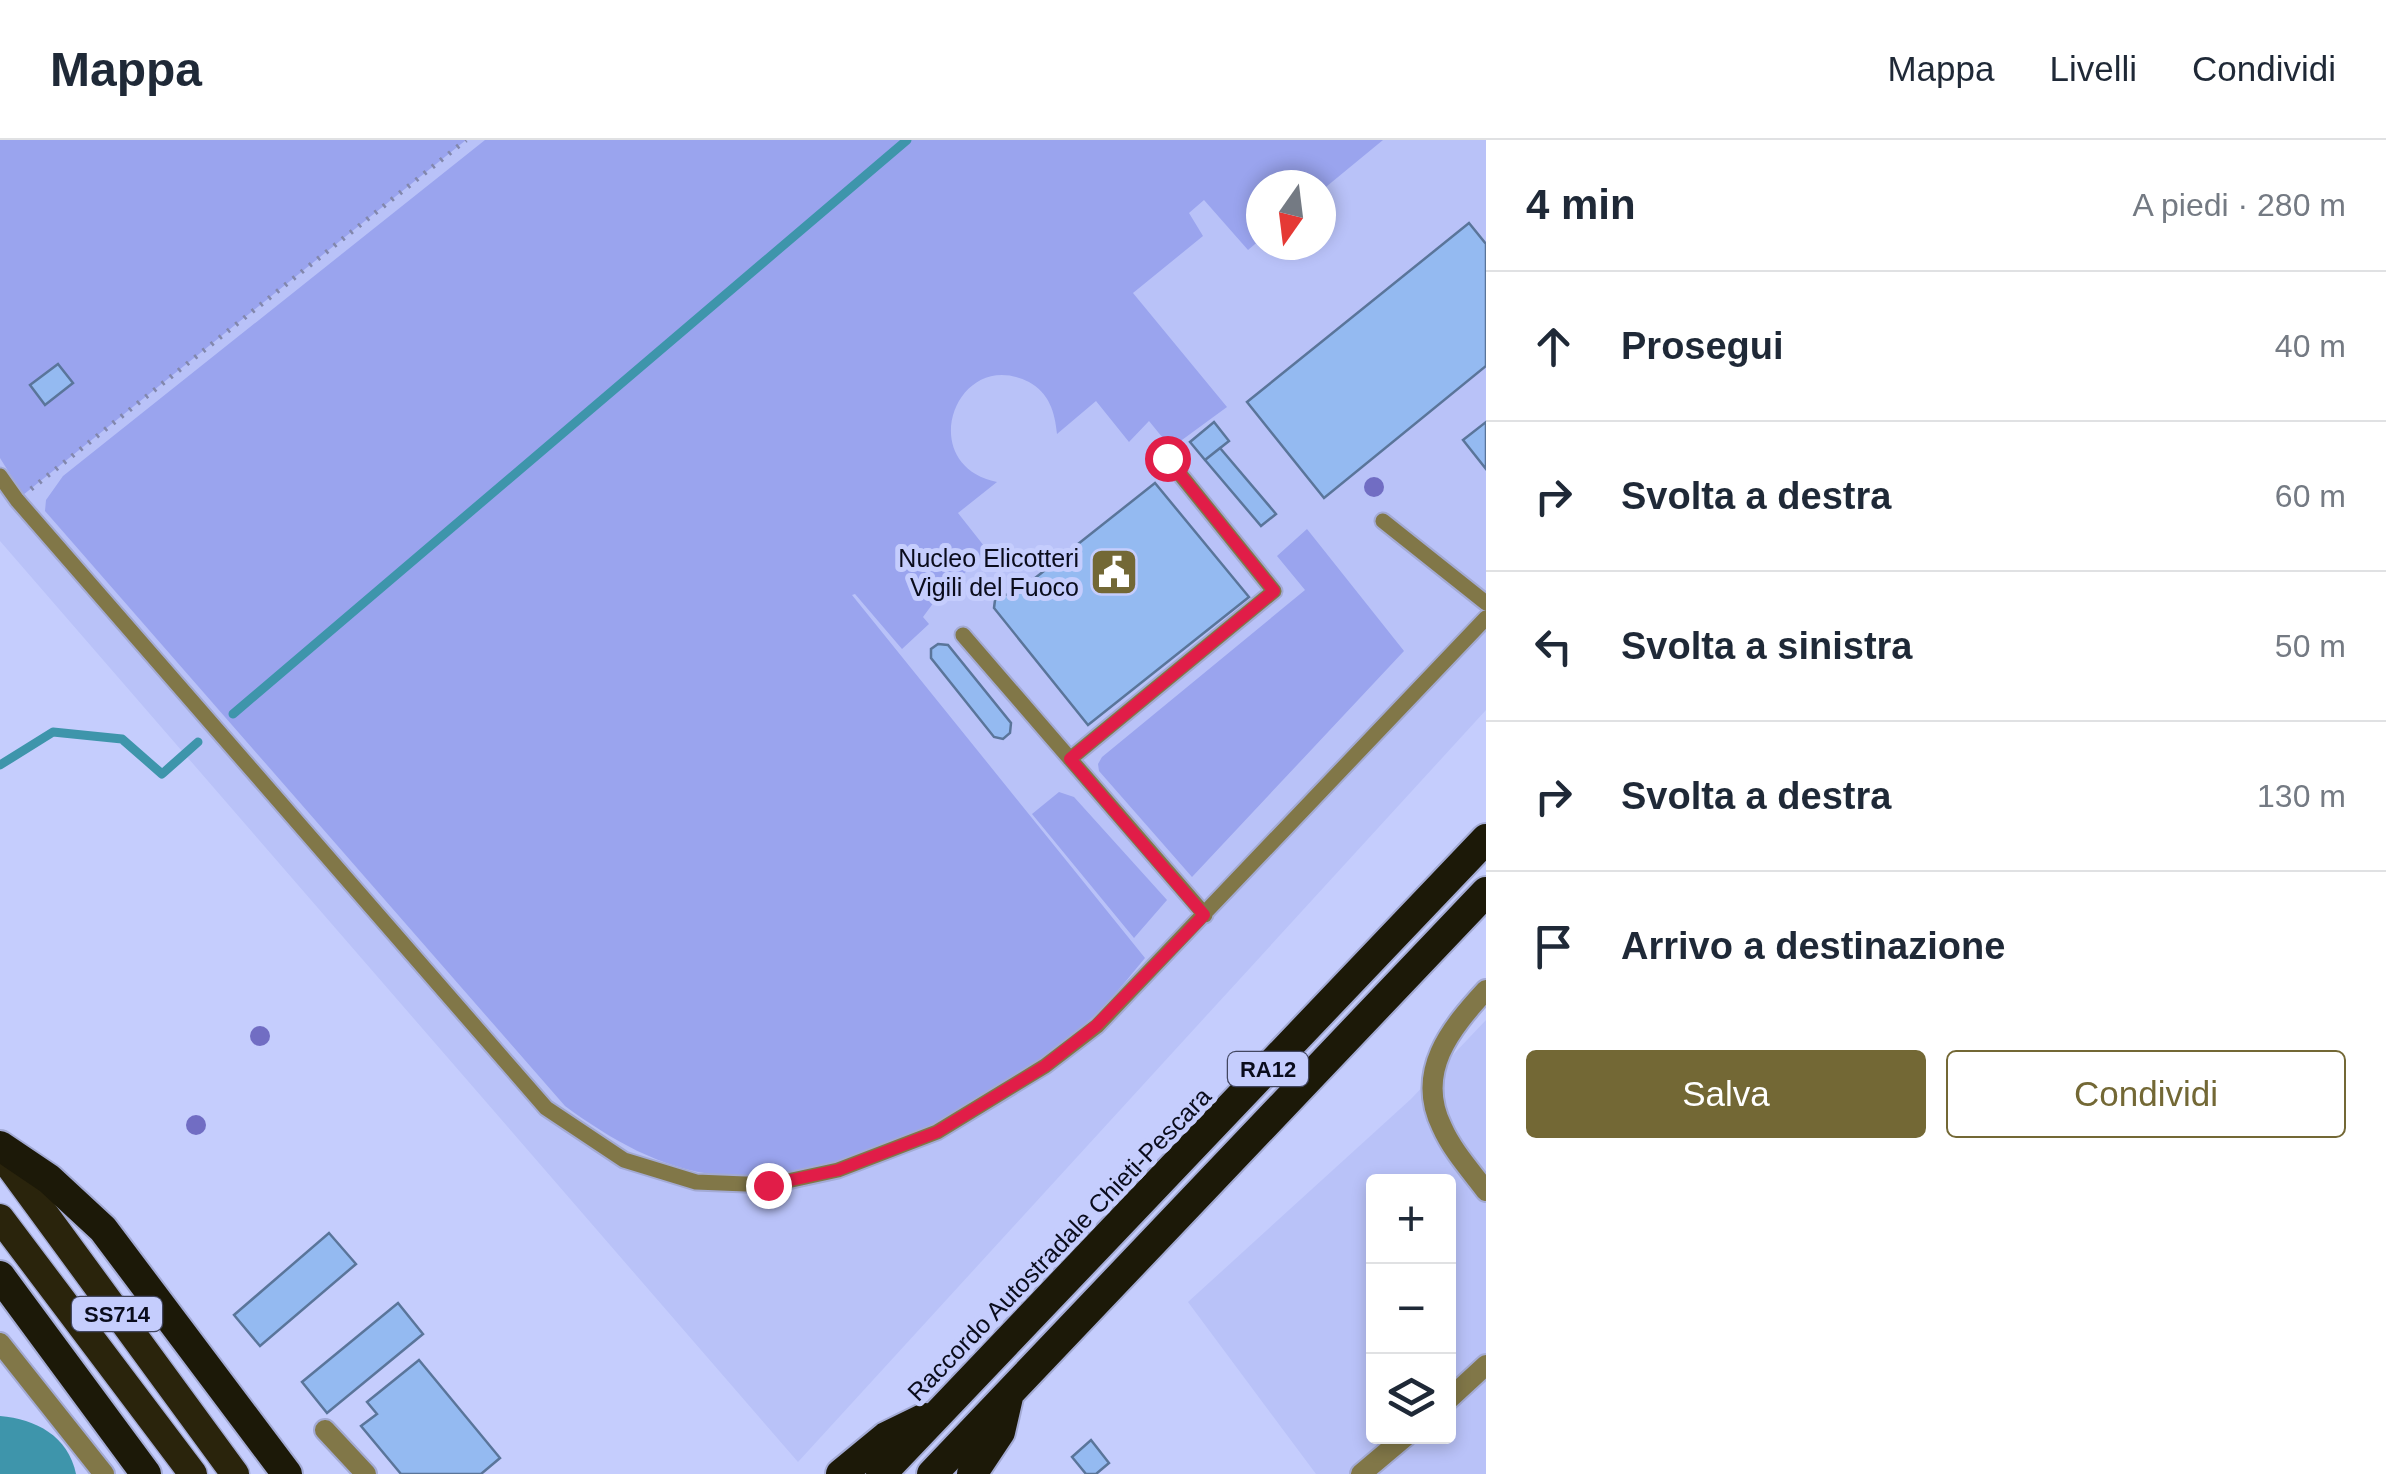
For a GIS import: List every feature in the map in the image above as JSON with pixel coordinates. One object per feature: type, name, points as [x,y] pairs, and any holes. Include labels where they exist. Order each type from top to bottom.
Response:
[{"type":"highway","name":"Raccordo Autostradale Chieti-Pescara","points":[[881,1474],[1486,839]]},
{"type":"highway","name":"RA12","points":[[932,1474],[1486,892]]},
{"type":"highway","points":[[0,1150],[50,1179],[103,1229],[286,1474]]},
{"type":"highway","name":"SS714","points":[[0,1150],[235,1474]]},
{"type":"highway","name":"SS714","points":[[0,1218],[193,1474]]},
{"type":"highway","points":[[0,1276],[146,1474]]},
{"type":"highway","points":[[972,1474],[1000,1432],[1009,1392]]},
{"type":"highway","points":[[841,1474],[886,1436],[942,1410]]},
{"type":"street","points":[[1486,990],[1446,1038],[1432,1087],[1434,1109],[1443,1131],[1486,1191]]},
{"type":"street","points":[[0,1343],[104,1474]]},
{"type":"street","points":[[1456,1393],[1486,1365]]},
{"type":"street","points":[[325,1430],[366,1474]]},
{"type":"street","points":[[1362,1474],[1397,1444]]},
{"type":"lane","points":[[1070,759],[1274,591],[1167,458]]},
{"type":"lane","points":[[0,476],[546,1108],[624,1160],[696,1182],[768,1185],[838,1170],[937,1132],[1045,1066],[1096,1026],[1486,618]]},
{"type":"lane","points":[[1383,521],[1486,603]]},
{"type":"lane","points":[[963,636],[1204,915]]},
{"type":"path","points":[[24,495],[466,140]]},
{"type":"shaded area","points":[[0,140],[1486,140],[1486,710],[798,1462],[0,541]]},
{"type":"shaded area","points":[[0,140],[466,140],[23,495],[0,458]]},
{"type":"shaded area","points":[[485,140],[1383,140],[1336,179],[1336,170],[1246,170],[1246,248],[1204,200],[1189,213],[1203,236],[1133,293],[1227,407],[1171,448],[1149,421],[1129,442],[1096,401],[1057,434],[1050,404],[1036,386],[1003,375],[981,380],[965,393],[954,412],[951,433],[956,454],[971,471],[997,482],[958,513],[988,551],[934,602],[923,617],[929,624],[902,649],[852,595],[1145,958],[1095,1015],[1014,1080],[921,1134],[821,1169],[769,1176],[697,1172],[637,1151],[565,1106],[45,511],[46,500],[63,476]]},
{"type":"shaded area","points":[[1307,529],[1404,651],[1192,877],[1099,771],[1098,764],[1305,590],[1277,556]]},
{"type":"shaded area","points":[[1059,792],[1074,797],[1167,900],[1134,938],[1032,814]]},
{"type":"shaded area","points":[[1486,1020],[1486,1474],[1316,1474],[1188,1302],[1411,1099]]},
{"type":"shaded area","points":[[0,1416],[26,1421],[48,1432],[66,1449],[76,1474],[0,1474]]},
{"type":"building","points":[[1469,223],[1486,244],[1486,366],[1324,498],[1247,402]]},
{"type":"building","points":[[58,364],[73,383],[45,405],[30,385]]},
{"type":"building","points":[[1214,422],[1229,441],[1205,460],[1190,442]]},
{"type":"building","points":[[1486,422],[1486,469],[1463,440]]},
{"type":"building","points":[[1220,448],[1276,514],[1261,526],[1205,460]]},
{"type":"building","points":[[1155,483],[1249,597],[1088,725],[994,608],[995,600],[1015,594]]},
{"type":"building","points":[[938,644],[948,645],[1011,723],[1010,733],[1003,739],[994,737],[931,658],[931,649]]},
{"type":"building","points":[[329,1233],[356,1264],[260,1346],[234,1315]]},
{"type":"building","points":[[398,1303],[423,1334],[327,1413],[302,1382]]},
{"type":"building","points":[[419,1360],[500,1458],[481,1474],[401,1474],[361,1426],[377,1414],[367,1402]]},
{"type":"building","points":[[1091,1440],[1109,1463],[1096,1474],[1086,1474],[1072,1457]]},
{"type":"waterway","points":[[233,714],[907,140]]},
{"type":"waterway","points":[[0,765],[53,732],[122,739],[162,774],[198,742]]},
{"type":"place","name":"Nucleo Elicotteri Vigili del Fuoco","points":[[1114,572]]},
{"type":"route","points":[[768,1185],[838,1170],[937,1132],[1045,1066],[1096,1026],[1204,915],[1070,759],[1274,591],[1167,458]]}]
